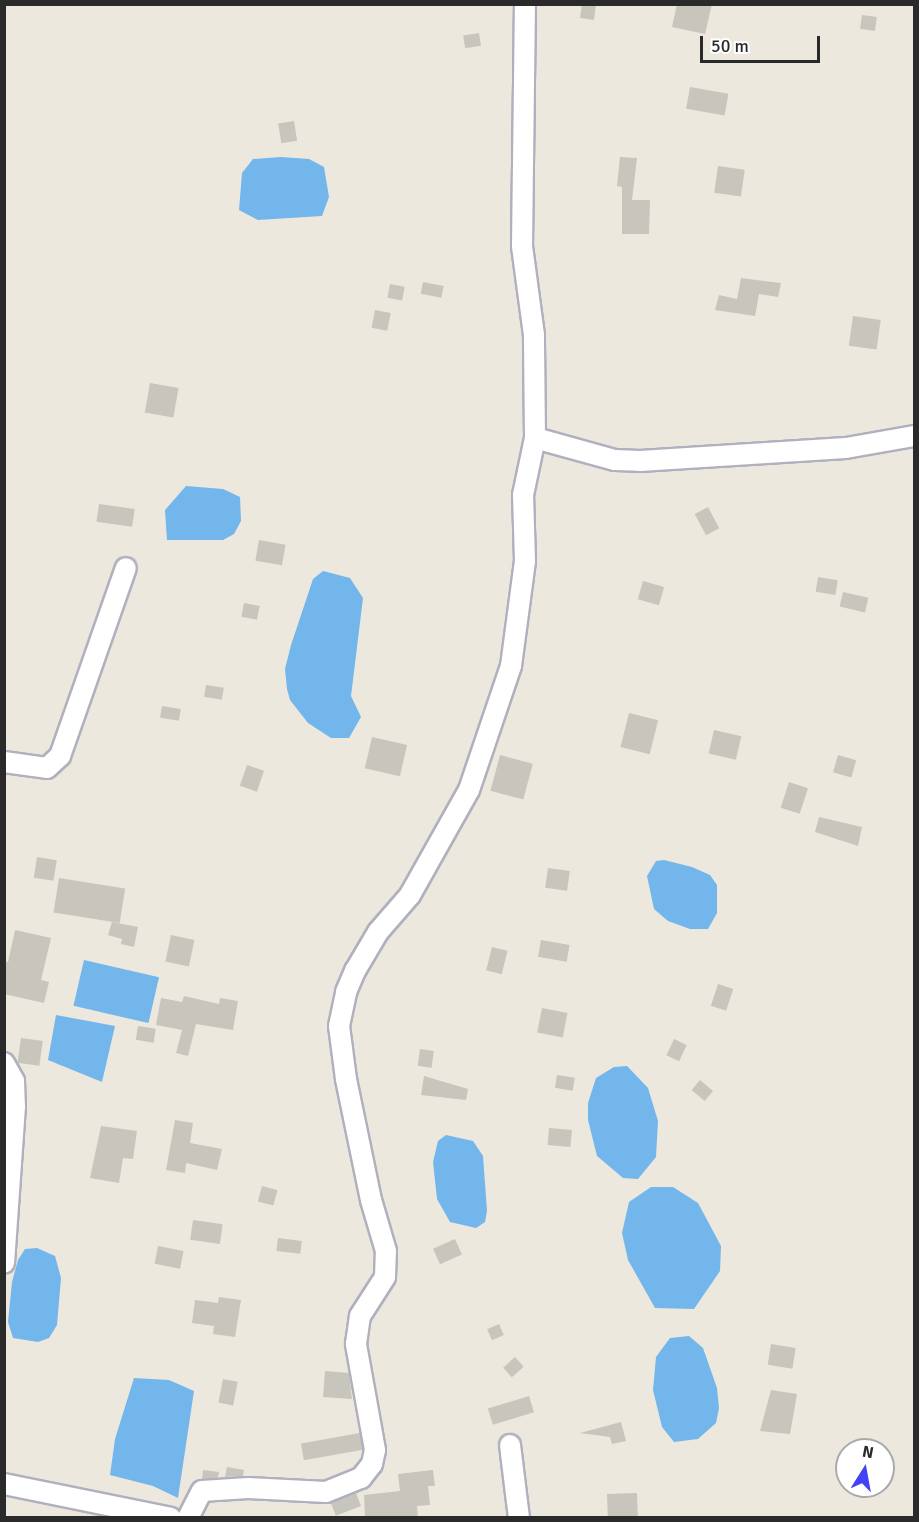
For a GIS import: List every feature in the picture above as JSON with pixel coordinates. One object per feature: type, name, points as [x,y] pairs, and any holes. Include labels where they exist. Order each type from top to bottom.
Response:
[{"type":"street","points":[[188,1518],[202,1491],[248,1488],[326,1492],[361,1478],[372,1464],[375,1450],[356,1344],[360,1316],[385,1277],[386,1251],[371,1200],[346,1079],[339,1026],[346,992],[355,972],[378,932],[410,895],[469,790],[490,735],[512,666],[525,561],[523,495],[535,438],[534,335],[522,246],[525,4]]},
{"type":"street","points":[[535,438],[615,460],[640,461],[846,448],[915,436]]},
{"type":"street","points":[[4,762],[47,768],[60,756],[126,568]]},
{"type":"street","points":[[4,1063],[14,1081],[15,1106],[4,1263]]},
{"type":"street","points":[[510,1445],[519,1518]]},
{"type":"street","points":[[4,1484],[171,1518]]},
{"type":"water","points":[[281,157],[309,159],[324,167],[329,197],[322,216],[258,220],[239,210],[242,173],[253,159]]},
{"type":"water","points":[[186,486],[223,489],[240,497],[241,521],[234,534],[223,540],[167,540],[165,510]]},
{"type":"water","points":[[323,571],[350,578],[363,598],[351,696],[361,717],[349,738],[331,738],[308,723],[290,700],[287,689],[285,669],[291,645],[313,579]]},
{"type":"water","points":[[664,860],[692,867],[710,875],[717,885],[717,913],[708,929],[690,929],[668,921],[654,909],[647,876],[656,861]]},
{"type":"water","points":[[84,960],[159,977],[148,1023],[73,1006]]},
{"type":"water","points":[[56,1015],[115,1026],[102,1082],[48,1060]]},
{"type":"water","points":[[627,1066],[648,1088],[658,1121],[656,1157],[638,1179],[623,1178],[597,1156],[588,1120],[588,1103],[596,1078],[614,1067]]},
{"type":"water","points":[[446,1135],[473,1141],[483,1156],[487,1211],[485,1222],[476,1228],[450,1222],[437,1199],[433,1162],[438,1141]]},
{"type":"water","points":[[651,1187],[673,1187],[698,1203],[721,1246],[720,1271],[694,1309],[655,1308],[628,1260],[622,1233],[629,1202]]},
{"type":"water","points":[[37,1248],[55,1256],[61,1278],[57,1325],[49,1338],[38,1342],[13,1338],[8,1322],[12,1282],[18,1260],[25,1249]]},
{"type":"water","points":[[689,1336],[703,1348],[717,1388],[719,1408],[716,1423],[698,1439],[674,1442],[662,1427],[653,1390],[656,1357],[670,1338]]},
{"type":"water","points":[[134,1378],[169,1380],[194,1391],[178,1498],[153,1486],[110,1475],[115,1439]]},
{"type":"building","points":[[582,4],[596,4],[594,20],[580,18]]},
{"type":"building","points":[[677,4],[712,4],[705,34],[672,27]]},
{"type":"building","points":[[862,15],[877,17],[875,31],[860,29]]},
{"type":"building","points":[[479,33],[481,46],[465,48],[463,36]]},
{"type":"building","points":[[690,87],[728,94],[725,115],[686,109]]},
{"type":"building","points":[[294,121],[297,141],[281,143],[278,124]]},
{"type":"building","points":[[620,157],[637,158],[632,200],[650,200],[649,234],[622,234],[622,187],[617,186]]},
{"type":"building","points":[[718,166],[745,170],[741,196],[714,193]]},
{"type":"building","points":[[741,278],[781,283],[778,297],[759,294],[755,316],[715,310],[719,295],[737,299]]},
{"type":"building","points":[[423,282],[444,286],[441,298],[421,294]]},
{"type":"building","points":[[390,284],[405,287],[402,301],[387,298]]},
{"type":"building","points":[[375,310],[391,313],[387,331],[372,328]]},
{"type":"building","points":[[853,316],[881,320],[877,350],[849,346]]},
{"type":"building","points":[[150,383],[179,388],[173,418],[145,413]]},
{"type":"building","points":[[99,504],[135,509],[132,527],[96,522]]},
{"type":"building","points":[[708,507],[719,528],[706,535],[695,514]]},
{"type":"building","points":[[259,540],[286,545],[282,565],[255,561]]},
{"type":"building","points":[[818,577],[838,580],[835,595],[816,592]]},
{"type":"building","points":[[643,581],[664,587],[659,605],[638,599]]},
{"type":"building","points":[[843,592],[868,598],[865,612],[840,607]]},
{"type":"building","points":[[244,603],[260,606],[257,620],[241,617]]},
{"type":"building","points":[[206,685],[224,688],[222,700],[204,697]]},
{"type":"building","points":[[162,706],[181,709],[179,721],[160,718]]},
{"type":"building","points":[[629,713],[658,720],[650,754],[621,747]]},
{"type":"building","points":[[714,730],[741,736],[736,760],[709,753]]},
{"type":"building","points":[[372,737],[407,745],[400,776],[365,768]]},
{"type":"building","points":[[500,755],[533,764],[523,800],[490,791]]},
{"type":"building","points":[[838,755],[856,760],[851,778],[833,772]]},
{"type":"building","points":[[247,765],[264,771],[257,792],[240,786]]},
{"type":"building","points":[[789,782],[808,788],[800,814],[781,808]]},
{"type":"building","points":[[819,817],[862,827],[858,846],[815,832]]},
{"type":"building","points":[[37,857],[57,860],[53,881],[34,878]]},
{"type":"building","points":[[548,868],[570,871],[567,891],[545,888]]},
{"type":"building","points":[[59,878],[125,888],[120,923],[54,913]]},
{"type":"building","points":[[112,922],[138,927],[134,947],[121,944],[122,939],[108,935]]},
{"type":"building","points":[[15,930],[51,938],[41,980],[49,982],[44,1003],[4,994],[4,961],[8,962]]},
{"type":"building","points":[[171,935],[194,940],[189,966],[165,961]]},
{"type":"building","points":[[541,940],[570,945],[567,962],[538,957]]},
{"type":"building","points":[[492,947],[508,951],[502,974],[486,970]]},
{"type":"building","points":[[718,984],[733,989],[726,1011],[711,1006]]},
{"type":"building","points":[[184,996],[219,1004],[220,998],[238,1001],[233,1030],[196,1024],[188,1056],[176,1053],[182,1030],[156,1025],[161,998],[182,1002]]},
{"type":"building","points":[[542,1008],[568,1013],[563,1038],[537,1033]]},
{"type":"building","points":[[138,1026],[156,1029],[154,1043],[136,1040]]},
{"type":"building","points":[[21,1038],[43,1041],[39,1066],[18,1063]]},
{"type":"building","points":[[674,1039],[687,1045],[679,1061],[666,1055]]},
{"type":"building","points":[[420,1049],[434,1051],[431,1068],[418,1066]]},
{"type":"building","points":[[557,1075],[575,1078],[573,1091],[555,1088]]},
{"type":"building","points":[[424,1076],[468,1089],[466,1100],[421,1095]]},
{"type":"building","points":[[700,1080],[713,1091],[705,1101],[692,1090]]},
{"type":"building","points":[[175,1120],[193,1123],[190,1143],[222,1149],[217,1170],[186,1163],[185,1173],[166,1170]]},
{"type":"building","points":[[101,1126],[137,1131],[133,1159],[123,1158],[119,1183],[90,1178]]},
{"type":"building","points":[[549,1128],[572,1130],[570,1147],[548,1145]]},
{"type":"building","points":[[262,1186],[277,1190],[273,1206],[258,1201]]},
{"type":"building","points":[[193,1220],[223,1224],[220,1244],[190,1240]]},
{"type":"building","points":[[278,1238],[302,1241],[300,1254],[276,1251]]},
{"type":"building","points":[[455,1239],[462,1255],[440,1264],[433,1249]]},
{"type":"building","points":[[158,1246],[184,1251],[180,1269],[155,1264]]},
{"type":"building","points":[[219,1297],[241,1300],[235,1337],[213,1334],[214,1326],[192,1323],[195,1300],[218,1303]]},
{"type":"building","points":[[499,1324],[504,1335],[492,1340],[487,1329]]},
{"type":"building","points":[[771,1344],[796,1348],[792,1369],[768,1365]]},
{"type":"building","points":[[515,1357],[524,1367],[512,1377],[503,1368]]},
{"type":"building","points":[[325,1371],[349,1373],[352,1399],[323,1397]]},
{"type":"building","points":[[223,1379],[238,1382],[233,1405],[218,1403]]},
{"type":"building","points":[[771,1390],[797,1394],[790,1434],[760,1431]]},
{"type":"building","points":[[529,1396],[534,1412],[493,1425],[488,1409]]},
{"type":"building","points":[[621,1422],[626,1441],[612,1444],[610,1437],[580,1433]]},
{"type":"building","points":[[360,1433],[363,1450],[304,1460],[301,1443]]},
{"type":"building","points":[[227,1467],[244,1470],[243,1476],[225,1477]]},
{"type":"building","points":[[203,1470],[219,1472],[218,1478],[202,1479]]},
{"type":"building","points":[[433,1470],[435,1486],[428,1486],[430,1505],[417,1506],[418,1518],[365,1518],[364,1495],[400,1491],[398,1474]]},
{"type":"building","points":[[356,1493],[361,1506],[336,1516],[331,1503]]},
{"type":"building","points":[[637,1493],[638,1518],[608,1518],[607,1494]]}]
